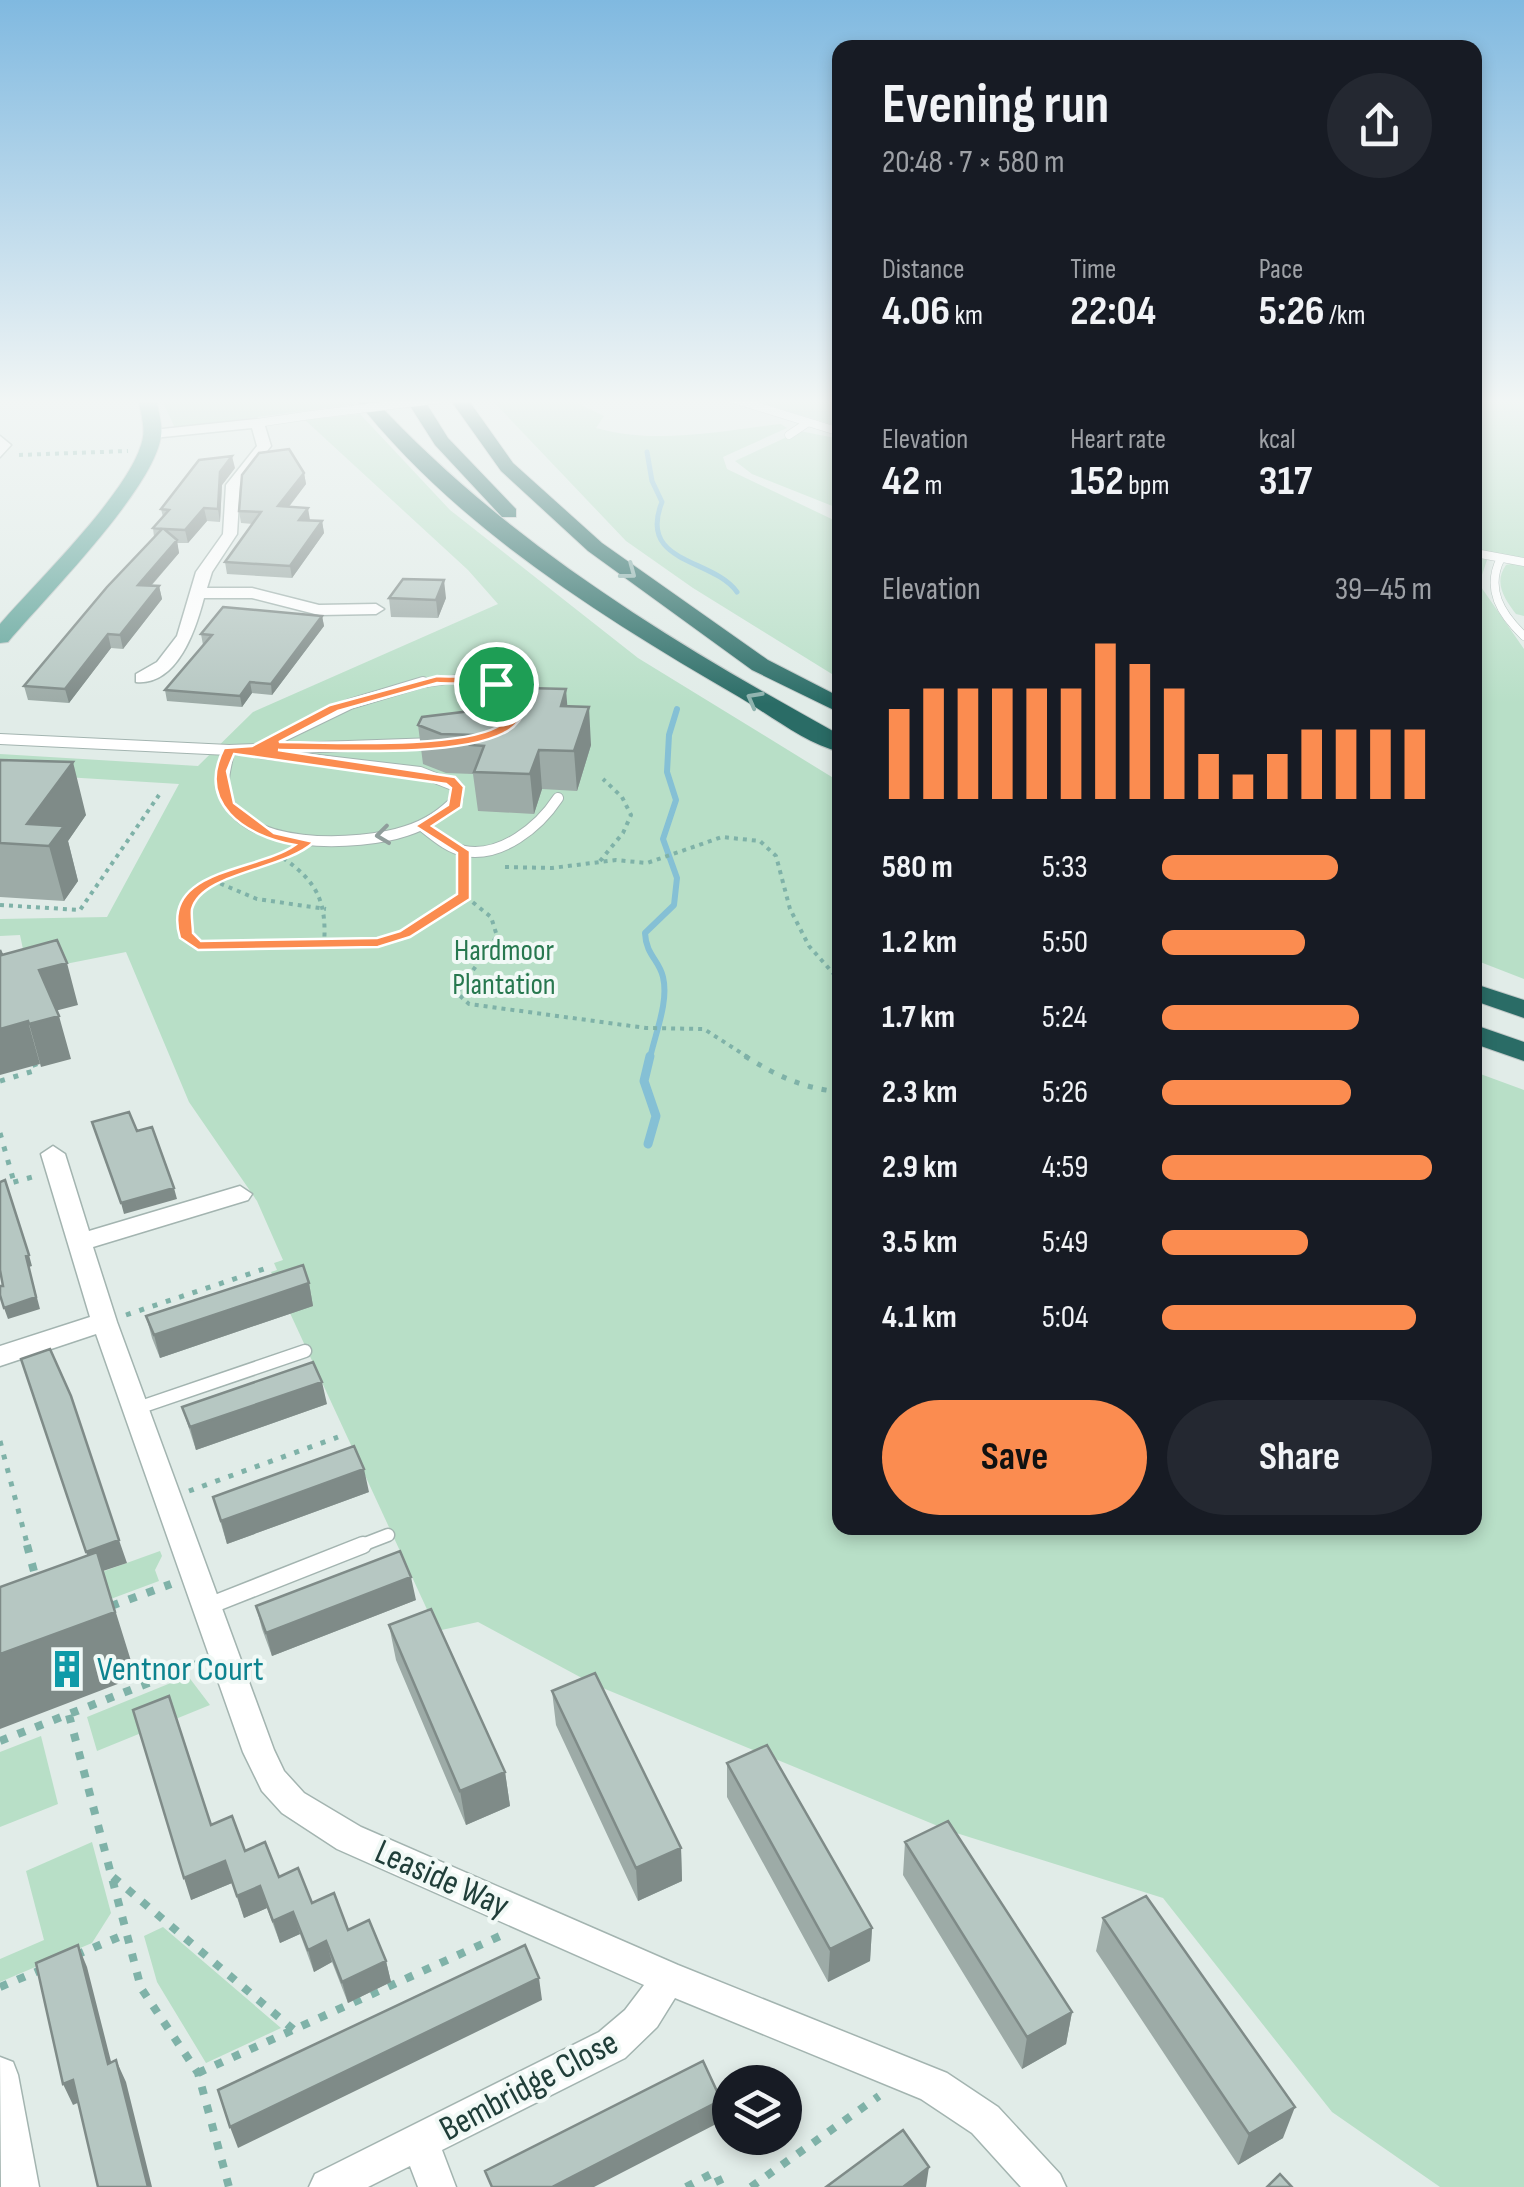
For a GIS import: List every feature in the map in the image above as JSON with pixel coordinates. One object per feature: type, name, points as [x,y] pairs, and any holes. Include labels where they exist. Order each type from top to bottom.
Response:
[{"type":"highway","points":[[468,500],[602,601],[718,678],[832,742]]},
{"type":"highway","points":[[497,500],[602,601]]},
{"type":"highway","points":[[543,500],[595,547],[760,664],[832,702]]},
{"type":"highway","points":[[1482,994],[1524,1009]]},
{"type":"highway","points":[[1482,1037],[1524,1052]]},
{"type":"main road","points":[[0,637],[117,500]]},
{"type":"street","points":[[142,678],[163,666],[185,637],[204,572],[230,534],[232,500]]},
{"type":"street","points":[[199,593],[252,592],[296,606],[350,604],[376,609]]},
{"type":"street","points":[[163,666],[184,667]]},
{"type":"street","name":"Leaside Way","points":[[56,1162],[104,1322],[194,1576],[259,1752],[274,1781],[292,1803],[349,1838],[535,1920],[909,2075],[984,2120],[1047,2187]]},
{"type":"street","points":[[80,1242],[240,1194]]},
{"type":"street","points":[[0,1356],[104,1322]]},
{"type":"street","name":"Bembridge Close","points":[[328,2187],[612,2046],[640,2024],[656,2002],[666,1976]]},
{"type":"street","points":[[0,2074],[20,2187]]},
{"type":"street","name":"Bembridge Close","points":[[421,2143],[437,2187]]},
{"type":"lane","points":[[1482,554],[1524,562]]},
{"type":"lane","points":[[1501,558],[1492,572],[1493,590],[1508,618],[1524,636]]},
{"type":"lane","points":[[1508,618],[1524,621]]},
{"type":"lane","points":[[254,750],[358,698],[437,680],[477,680],[516,692],[522,704],[516,717]]},
{"type":"lane","points":[[0,739],[254,750],[450,780],[458,787],[454,807],[404,833],[307,842],[270,836],[228,805],[221,789],[221,771],[229,750]]},
{"type":"lane","points":[[254,750],[276,746],[441,743]]},
{"type":"lane","points":[[422,826],[464,851],[477,852],[512,840],[551,812],[558,798]]},
{"type":"lane","points":[[135,1408],[304,1351]]},
{"type":"lane","points":[[206,1608],[388,1535]]},
{"type":"path","points":[[600,862],[623,833],[631,815],[622,797],[603,779]]},
{"type":"path","points":[[2,905],[80,910],[159,794]]},
{"type":"path","points":[[504,866],[552,868],[660,860],[722,837],[748,838],[767,845],[776,856],[790,908],[808,946],[832,972]]},
{"type":"path","points":[[307,842],[283,858],[212,880],[194,893],[185,910],[186,934],[198,945],[324,945],[394,938],[464,896]]},
{"type":"path","points":[[464,851],[464,896]]},
{"type":"path","points":[[283,858],[315,882],[326,909],[324,945]]},
{"type":"path","points":[[212,880],[257,899],[326,909]]},
{"type":"path","points":[[2,905],[16,889]]},
{"type":"path","points":[[464,896],[491,917],[497,936],[463,979],[458,993],[469,1004],[646,1028],[704,1030],[781,1079],[808,1089],[832,1091]]},
{"type":"path","points":[[0,1081],[38,1070],[34,1062]]},
{"type":"path","points":[[0,1134],[14,1182]]},
{"type":"path","points":[[0,1186],[56,1162]]},
{"type":"path","points":[[104,1322],[264,1269]]},
{"type":"path","points":[[167,1499],[338,1436]]},
{"type":"path","points":[[0,1441],[39,1591]]},
{"type":"path","points":[[98,1610],[194,1576]]},
{"type":"path","points":[[0,1741],[224,1654]]},
{"type":"path","points":[[69,1715],[141,1988],[198,2073],[229,2187]]},
{"type":"path","points":[[112,1876],[294,2030]]},
{"type":"path","points":[[198,2073],[535,1920]]},
{"type":"path","points":[[63,1960],[127,1933]]},
{"type":"path","points":[[0,1988],[47,1967]]},
{"type":"path","points":[[751,2187],[909,2075]]},
{"type":"path","points":[[686,2187],[714,2172],[722,2187]]},
{"type":"green space","name":"Hardmoor Plantation","points":[[392,500],[441,500],[638,658],[832,777],[832,1535],[1482,1535],[1482,1075],[1524,1090],[1524,2187],[1440,2187],[1332,2112],[1163,1898],[950,1831],[593,1684],[478,1622],[437,1631],[271,1272],[277,1270],[274,1263],[283,1260],[257,1201],[189,1102],[126,952],[40,969],[24,954],[20,935],[0,936],[0,919],[107,917],[179,784],[0,773],[0,754],[198,766],[253,712],[498,604],[468,570]]},
{"type":"green space","points":[[587,500],[792,500],[832,519],[832,674],[693,588],[626,541]]},
{"type":"green space","points":[[1482,500],[1524,500],[1524,558],[1482,550]]},
{"type":"green space","points":[[1506,565],[1524,565],[1524,616],[1516,614],[1501,584]]},
{"type":"green space","points":[[1482,588],[1524,649],[1524,979],[1482,963]]},
{"type":"green space","points":[[160,1551],[162,1556],[155,1570],[159,1581],[57,1619],[49,1591]]},
{"type":"green space","points":[[188,1676],[210,1705],[97,1751],[87,1717]]},
{"type":"green space","points":[[41,1736],[58,1804],[0,1827],[0,1752]]},
{"type":"green space","points":[[92,1842],[111,1913],[92,1943],[0,1982],[0,1959],[44,1940],[26,1871]]},
{"type":"green space","points":[[163,1927],[281,2028],[206,2063],[157,1982],[144,1936]]},
{"type":"building","points":[[168,500],[218,500],[218,509],[204,508],[185,530],[164,529],[177,540],[138,585],[159,586],[120,635],[108,634],[65,689],[24,686],[107,587],[162,529],[153,528],[169,510],[161,509]]},
{"type":"building","points":[[240,500],[283,500],[278,506],[308,508],[299,520],[322,521],[290,566],[225,562],[261,512],[239,511]]},
{"type":"building","points":[[403,579],[444,580],[436,600],[389,598]]},
{"type":"building","points":[[223,607],[322,616],[271,684],[250,682],[240,696],[165,690],[212,635],[201,634]]},
{"type":"building","points":[[527,688],[566,689],[561,706],[589,707],[574,751],[539,750],[530,774],[474,772],[484,746],[470,745],[474,735],[441,734],[418,725],[422,717],[487,709],[490,702],[521,703]]},
{"type":"building","points":[[0,760],[73,762],[27,824],[64,826],[49,846],[0,843]]},
{"type":"building","points":[[57,940],[67,963],[39,970],[59,1016],[0,1029],[0,950],[2,955]]},
{"type":"building","points":[[129,1112],[137,1131],[152,1127],[174,1188],[121,1203],[92,1122]]},
{"type":"building","points":[[5,1180],[29,1255],[26,1256],[36,1297],[4,1308],[0,1295],[0,1182]]},
{"type":"building","points":[[303,1265],[309,1283],[154,1335],[146,1316]]},
{"type":"building","points":[[50,1349],[71,1396],[119,1540],[86,1552],[21,1359]]},
{"type":"building","points":[[313,1362],[322,1382],[190,1427],[182,1407]]},
{"type":"building","points":[[354,1446],[364,1469],[221,1521],[213,1497]]},
{"type":"building","points":[[400,1551],[411,1577],[266,1633],[256,1606]]},
{"type":"building","points":[[97,1552],[115,1612],[0,1654],[0,1587]]},
{"type":"building","points":[[431,1609],[505,1772],[460,1791],[389,1625]]},
{"type":"building","points":[[595,1673],[681,1848],[636,1868],[552,1691]]},
{"type":"building","points":[[169,1696],[211,1825],[232,1816],[245,1851],[265,1842],[279,1877],[298,1868],[312,1903],[334,1893],[348,1930],[369,1920],[386,1961],[342,1982],[326,1941],[308,1950],[293,1912],[273,1921],[260,1886],[237,1896],[225,1861],[184,1878],[133,1710]]},
{"type":"building","points":[[767,1745],[872,1928],[830,1949],[727,1763]]},
{"type":"building","points":[[948,1821],[1072,2012],[1027,2037],[905,1842]]},
{"type":"building","points":[[1146,1896],[1295,2107],[1249,2134],[1103,1918]]},
{"type":"building","points":[[78,1945],[108,2064],[116,2060],[148,2187],[98,2187],[73,2080],[63,2084],[36,1963]]},
{"type":"building","points":[[525,1945],[539,1978],[230,2127],[218,2090]]},
{"type":"building","points":[[703,2061],[712,2080],[712,2105],[552,2187],[492,2187],[485,2171]]},
{"type":"building","points":[[903,2130],[929,2167],[903,2187],[826,2187]]},
{"type":"building","points":[[1280,2174],[1292,2187],[1267,2187]]},
{"type":"waterway","points":[[661,500],[657,522],[668,549],[712,572],[737,592]]},
{"type":"waterway","points":[[650,1058],[664,987],[645,933],[674,905],[677,878],[663,839],[676,800],[667,772],[669,735],[677,709]]},
{"type":"waterway","points":[[648,1144],[656,1116],[644,1081],[650,1056]]},
{"type":"place","name":"Ventnor Court","points":[[67,1669]]},
{"type":"route","points":[[496,684],[437,680],[358,698],[254,750],[229,750],[221,771],[221,789],[228,805],[270,836],[307,842],[287,857],[234,870],[194,893],[185,910],[186,934],[198,945],[378,942],[405,934],[464,896],[464,851],[422,826],[442,818],[454,807],[458,787],[450,780],[254,750],[276,746],[404,746],[479,738],[503,730],[522,704],[516,692],[496,684]]}]
